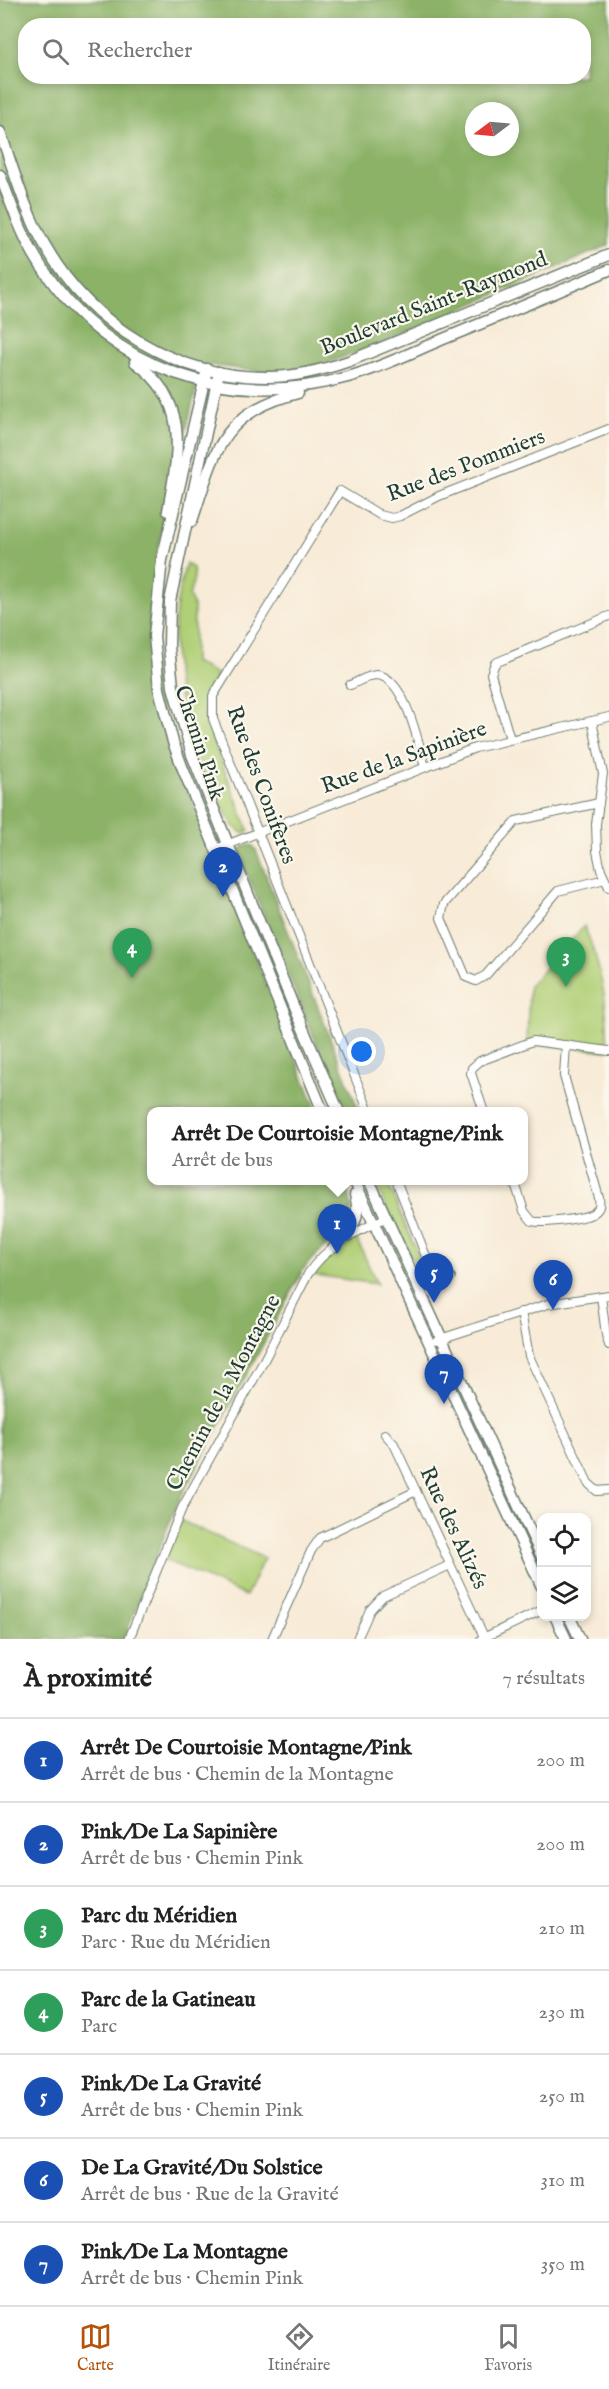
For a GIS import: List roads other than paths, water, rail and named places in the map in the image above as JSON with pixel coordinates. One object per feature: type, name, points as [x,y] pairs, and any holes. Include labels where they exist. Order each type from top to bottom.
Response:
[{"type":"main road","name":"Boulevard Saint-Raymond","points":[[0,132],[38,232],[62,272],[81,295],[114,325],[146,346],[183,363],[219,372],[269,377],[321,370],[359,358],[609,255]]},
{"type":"main road","name":"Boulevard Saint-Raymond","points":[[0,175],[31,250],[50,280],[71,305],[108,338],[148,363],[216,385],[272,390],[349,377],[609,270]]},
{"type":"main road","points":[[0,192],[31,250]]},
{"type":"main road","points":[[108,338],[153,376],[168,398],[174,414],[178,448],[162,560]]},
{"type":"main road","name":"Chemin Pink","points":[[207,369],[162,560],[154,636],[159,689],[173,742],[320,1107]]},
{"type":"main road","name":"Chemin Pink","points":[[219,372],[178,558],[169,614],[173,687],[186,738],[295,1010],[337,1107]]},
{"type":"main road","points":[[178,558],[218,447],[235,424],[247,413],[265,403],[349,377]]},
{"type":"main road","points":[[335,1246],[353,1226],[358,1215],[351,1185]]},
{"type":"main road","points":[[356,1185],[537,1576]]},
{"type":"main road","points":[[371,1185],[537,1546]]},
{"type":"main road","points":[[557,1621],[566,1639]]},
{"type":"main road","points":[[571,1621],[580,1639]]},
{"type":"street","name":"Rue des Pommiers","points":[[340,491],[380,515],[393,518],[440,496],[609,429]]},
{"type":"street","name":"Rue des Conifères","points":[[340,491],[213,696],[213,719],[367,1107]]},
{"type":"street","points":[[510,739],[491,674],[495,663],[609,616]]},
{"type":"street","points":[[350,685],[377,675],[383,677],[399,693],[407,706],[425,767]]},
{"type":"street","name":"Rue de la Sapinière","points":[[216,849],[475,748],[609,717]]},
{"type":"street","points":[[592,721],[602,767],[596,842],[598,861],[607,883],[558,891],[486,975],[476,981],[466,977],[441,918],[444,904],[516,821],[598,803]]},
{"type":"street","points":[[482,1107],[472,1080],[472,1068],[475,1065],[533,1041],[609,1051]]},
{"type":"street","points":[[516,1185],[524,1211],[532,1221],[543,1222],[586,1216],[596,1212],[598,1208],[599,1198],[564,1076],[566,1045]]},
{"type":"street","points":[[398,1185],[433,1274],[439,1280],[452,1277]]},
{"type":"street","name":"Chemin de la Montagne","points":[[130,1639],[177,1519],[213,1449],[261,1366],[308,1274],[317,1261],[335,1246],[386,1218]]},
{"type":"street","points":[[429,1344],[521,1312],[561,1301],[605,1296],[606,1335],[609,1345]]},
{"type":"street","points":[[521,1312],[529,1356],[588,1483],[597,1491],[609,1490]]},
{"type":"street","name":"Rue des Alizés","points":[[385,1434],[394,1444],[484,1638]]},
{"type":"street","points":[[272,1639],[311,1551],[320,1538],[416,1491]]},
{"type":"street","points":[[357,1639],[370,1610],[383,1596],[450,1565]]},
{"type":"street","points":[[484,1638],[537,1612]]},
{"type":"place","name":"Pink/De La Sapinière","points":[[223,897]]},
{"type":"place","name":"Parc de la Gatineau","points":[[132,978]]},
{"type":"place","name":"Parc du Méridien","points":[[566,987]]},
{"type":"place","name":"Arrêt De Courtoisie Montagne/Pink","points":[[337,1254]]},
{"type":"place","name":"Pink/De La Gravité","points":[[434,1303]]},
{"type":"place","name":"De La Gravité/Du Solstice","points":[[553,1310]]},
{"type":"place","name":"Pink/De La Montagne","points":[[444,1404]]}]
